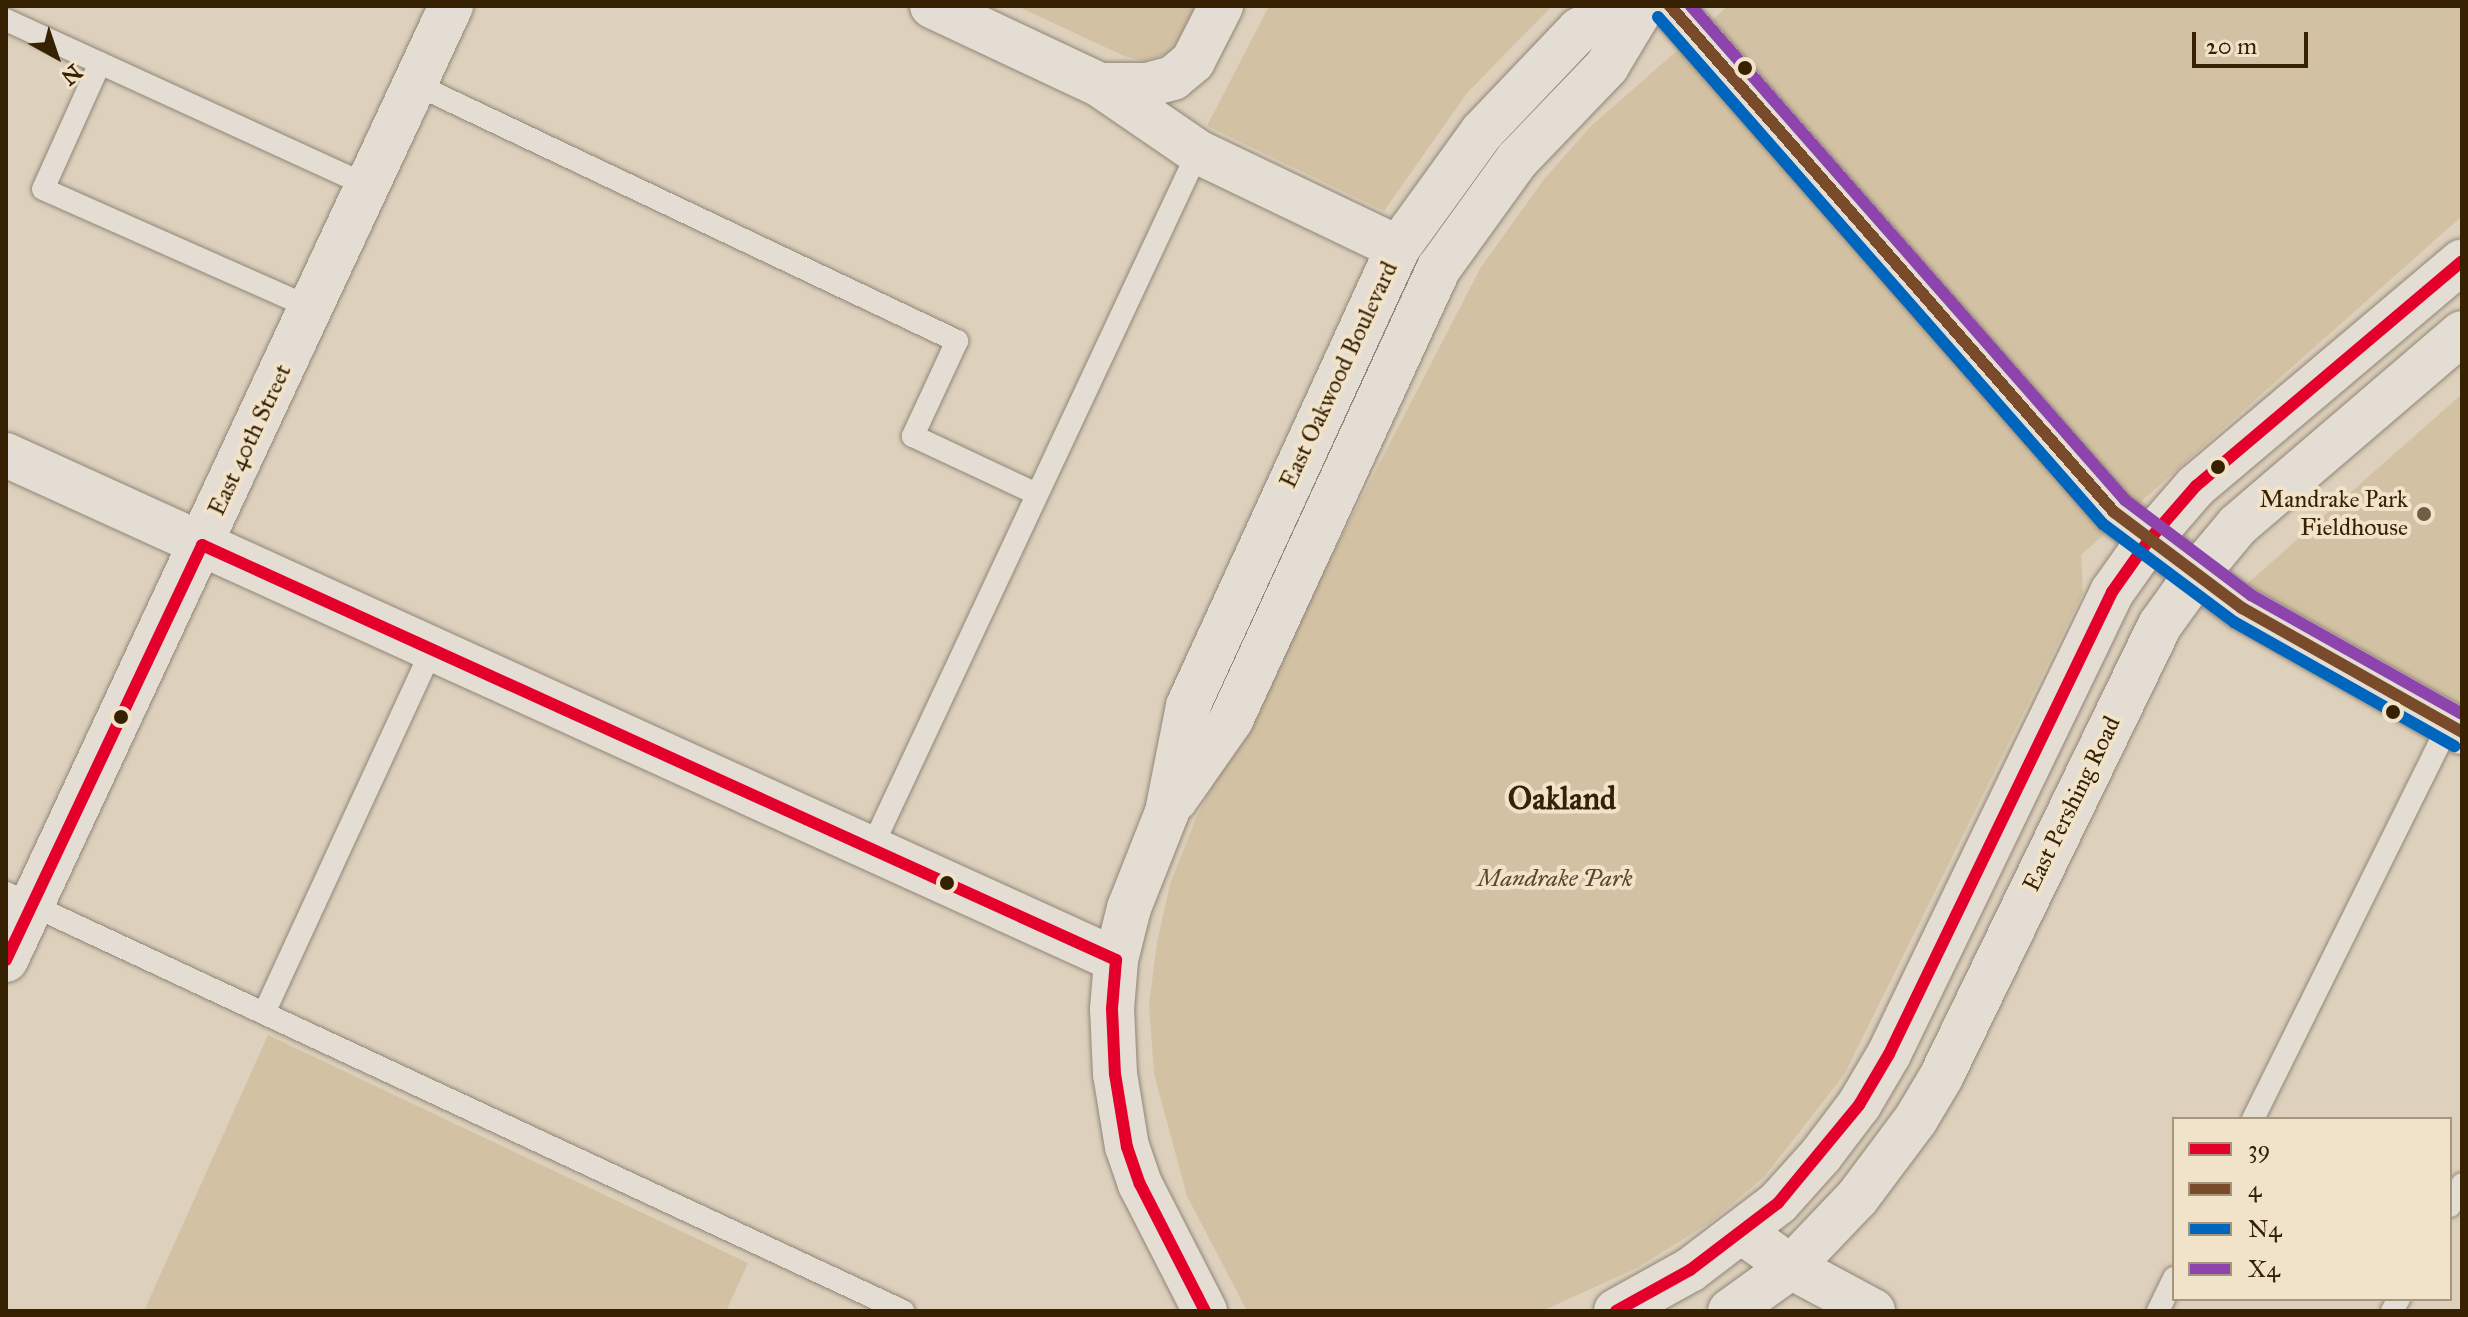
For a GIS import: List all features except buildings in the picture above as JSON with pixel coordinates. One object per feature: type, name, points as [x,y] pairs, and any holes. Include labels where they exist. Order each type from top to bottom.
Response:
[{"type":"street","name":"East 40th Street","points":[[6,960],[19,899],[202,545],[451,6]]},
{"type":"street","points":[[932,6],[1100,85],[1198,152],[1398,248]]},
{"type":"street","points":[[1100,85],[1147,85],[1173,78],[1193,61],[1221,6]]},
{"type":"street","name":"East Oakwood Boulevard","points":[[1205,1311],[1140,1184],[1127,1147],[1115,1074],[1112,1009],[1116,960],[1129,908],[1167,812],[1188,706],[1398,248],[1482,132],[1579,30],[1621,6]]},
{"type":"street","name":"East Oakwood Boulevard","points":[[1167,812],[1231,720],[1439,268],[1517,160],[1607,66],[1643,6]]},
{"type":"street","points":[[1670,6],[2114,512],[2242,608],[2455,728]]},
{"type":"street","points":[[1629,1309],[1690,1270],[1778,1203],[1821,1155],[1867,1092],[1889,1054],[2112,592],[2149,540],[2196,486],[2462,261]]},
{"type":"street","name":"East Pershing Road","points":[[1730,1311],[1791,1267],[1857,1198],[1916,1119],[1941,1077],[2160,625],[2196,575],[2238,525],[2462,333]]},
{"type":"street","points":[[6,455],[1116,960]]},
{"type":"street","points":[[1742,1232],[1791,1267],[1873,1311]]},
{"type":"lane","points":[[6,20],[368,186]]},
{"type":"lane","points":[[100,63],[43,189],[311,308]]},
{"type":"lane","points":[[415,84],[957,341],[913,436],[1037,494]]},
{"type":"lane","points":[[871,849],[1198,152]]},
{"type":"lane","points":[[264,1013],[432,650]]},
{"type":"lane","points":[[2254,1117],[2455,728]]},
{"type":"lane","points":[[19,899],[903,1311]]},
{"type":"lane","points":[[2452,1202],[2462,1184]]},
{"type":"lane","points":[[2158,1311],[2172,1282]]},
{"type":"green space","points":[[1017,6],[1197,6],[1183,38],[1167,54],[1144,61],[1124,56]]},
{"type":"green space","points":[[1269,6],[1552,6],[1467,93],[1384,211],[1207,126]]},
{"type":"green space","name":"Mandrake Park","points":[[1728,6],[2462,6],[2462,216],[2081,555],[2083,593],[1844,1075],[1764,1177],[1711,1222],[1637,1268],[1542,1311],[1247,1311],[1187,1196],[1154,1074],[1149,1004],[1157,943],[1170,884],[1196,818],[1481,267],[1545,178],[1591,126]]},
{"type":"green space","points":[[2462,394],[2462,726],[2231,598]]},
{"type":"green space","points":[[268,1035],[748,1263],[726,1311],[144,1311]]},
{"type":"transit line","name":"4","points":[[1670,6],[2114,512],[2242,608],[2462,732]]},
{"type":"transit line","name":"X4","points":[[1691,6],[2125,500],[2251,595],[2462,714]]},
{"type":"transit line","name":"N4","points":[[1658,17],[2103,524],[2234,622],[2454,746]]},
{"type":"transit line","name":"39","points":[[1616,1311],[1690,1270],[1778,1203],[1859,1105],[1889,1054],[2112,592],[2149,540],[2196,486],[2462,261]]},
{"type":"transit line","name":"39","points":[[6,960],[202,545],[1116,960],[1112,1009],[1115,1074],[1127,1147],[1140,1184],[1205,1311]]},
{"type":"place","name":"Mandrake Park Fieldhouse","points":[[2424,514]]},
{"type":"district","name":"Oakland","points":[[1562,799]]}]
